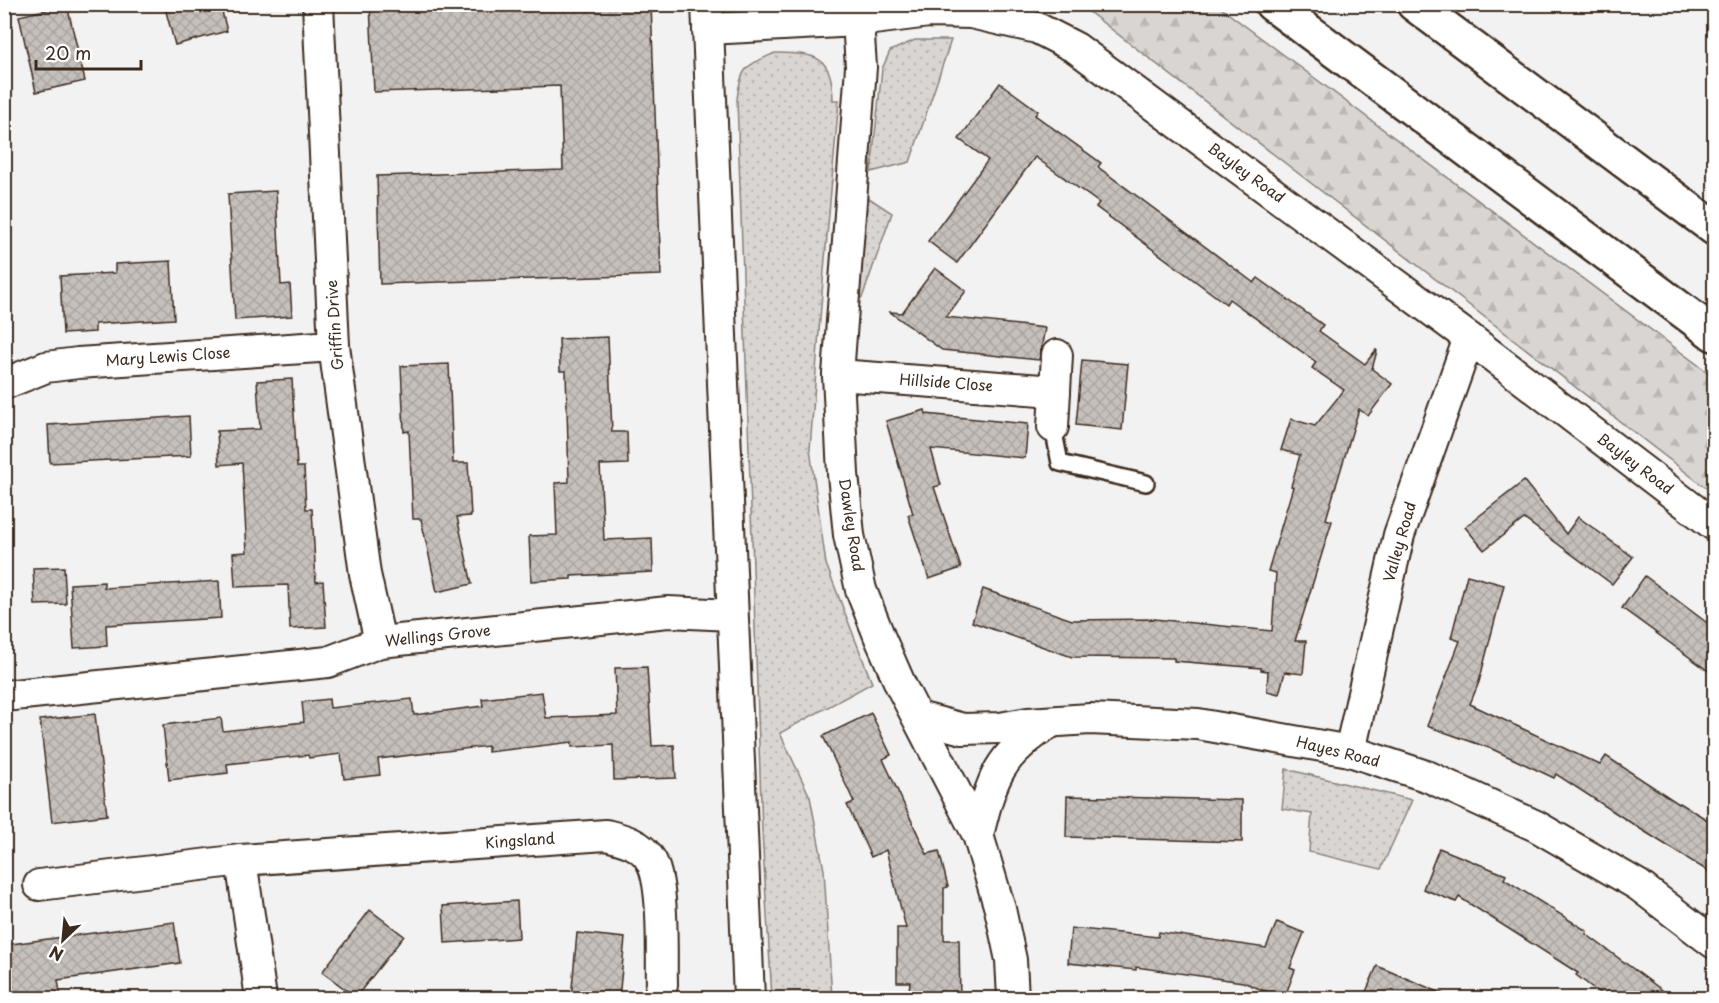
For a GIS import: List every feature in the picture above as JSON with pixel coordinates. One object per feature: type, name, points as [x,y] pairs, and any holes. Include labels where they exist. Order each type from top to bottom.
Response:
[{"type":"highway","points":[[1272,4],[1714,334]]},
{"type":"highway","points":[[1414,4],[1714,228]]},
{"type":"street","name":"Griffin Drive","points":[[318,4],[334,346],[365,574],[380,642]]},
{"type":"street","name":"Bayley Road","points":[[708,17],[858,21],[929,12],[977,13],[1036,28],[1076,48],[1469,338],[1714,525]]},
{"type":"street","points":[[708,17],[749,999]]},
{"type":"street","name":"Dawley Road","points":[[858,21],[861,67],[838,375],[849,535],[861,590],[901,686],[978,835],[1011,960],[1013,999]]},
{"type":"street","name":"Valley Road","points":[[1350,751],[1400,535],[1469,338]]},
{"type":"street","name":"Mary Lewis Close","points":[[4,384],[46,367],[78,363],[334,346]]},
{"type":"street","points":[[1053,427],[1057,355]]},
{"type":"street","name":"Hillside Close","points":[[838,375],[1055,391]]},
{"type":"street","name":"Wellings Grove","points":[[4,696],[328,662],[380,642],[668,612],[732,615]]},
{"type":"street","name":"Hayes Road","points":[[918,717],[963,729],[1000,728],[1090,719],[1198,724],[1350,751],[1429,777],[1536,826],[1638,885],[1714,943]]},
{"type":"street","points":[[978,835],[990,790],[1004,760],[1028,737],[1053,722]]},
{"type":"street","name":"Kingsland","points":[[39,885],[241,860],[606,835],[632,842],[650,858],[659,884],[662,984],[659,999]]},
{"type":"street","points":[[241,860],[261,999]]},
{"type":"lane","points":[[1053,427],[1060,463],[1146,483]]},
{"type":"green space","points":[[1080,5],[1217,5],[1714,377],[1714,494]]},
{"type":"green space","points":[[915,40],[951,40],[910,162],[871,172],[882,69],[890,51]]},
{"type":"green space","points":[[775,53],[801,54],[819,60],[829,73],[833,100],[839,100],[810,449],[826,564],[872,683],[780,733],[810,797],[824,870],[832,998],[772,998],[762,832],[737,99],[743,73],[747,68]]},
{"type":"green space","points":[[869,198],[892,213],[862,298],[858,297]]},
{"type":"green space","points":[[1286,769],[1412,800],[1381,869],[1309,852],[1312,814],[1282,809]]},
{"type":"building","points":[[164,4],[220,4],[227,31],[175,45]]},
{"type":"building","points":[[370,4],[651,4],[661,275],[380,284],[377,176],[563,170],[560,86],[374,92]]},
{"type":"building","points":[[67,5],[85,81],[36,92],[19,16]]},
{"type":"building","points":[[1000,83],[1038,111],[1035,115],[1101,163],[1098,167],[1254,283],[1258,278],[1323,325],[1319,331],[1365,364],[1377,351],[1372,369],[1392,384],[1368,416],[1359,409],[1326,519],[1332,521],[1295,641],[1306,641],[1303,674],[1285,672],[1279,694],[1267,691],[1268,671],[1261,670],[1261,668],[1174,661],[1174,658],[1072,657],[972,622],[983,589],[1072,620],[1154,619],[1272,631],[1276,573],[1268,571],[1300,455],[1281,450],[1291,419],[1315,426],[1344,390],[1312,368],[1316,362],[1229,299],[1226,304],[1096,207],[1099,203],[1035,157],[957,263],[928,241],[988,160],[959,139]]},
{"type":"building","points":[[276,191],[281,285],[290,284],[292,316],[235,320],[228,194]]},
{"type":"building","points":[[171,261],[174,319],[95,324],[95,332],[63,334],[60,276],[115,273],[115,264]]},
{"type":"building","points":[[935,268],[966,291],[946,317],[1045,328],[1039,360],[942,350],[890,312],[902,313]]},
{"type":"building","points":[[608,337],[612,432],[627,432],[628,464],[600,465],[604,540],[652,538],[653,572],[571,576],[571,579],[531,581],[529,536],[557,535],[555,483],[569,482],[566,371],[560,371],[559,339]]},
{"type":"building","points":[[1082,360],[1128,364],[1122,430],[1076,425]]},
{"type":"building","points":[[449,364],[453,463],[468,463],[471,516],[457,517],[472,584],[437,592],[421,519],[413,519],[409,431],[404,432],[401,366]]},
{"type":"building","points":[[292,379],[297,467],[304,467],[306,509],[312,509],[316,582],[323,581],[326,627],[290,629],[288,585],[235,587],[233,553],[247,552],[242,463],[219,465],[217,431],[260,429],[257,381]]},
{"type":"building","points":[[925,410],[926,414],[1028,424],[1025,458],[931,449],[941,485],[934,487],[961,568],[929,579],[908,515],[913,514],[886,421]]},
{"type":"building","points":[[189,416],[191,456],[50,463],[48,425]]},
{"type":"building","points":[[1524,481],[1566,534],[1578,517],[1633,557],[1612,584],[1524,519],[1484,550],[1465,527]]},
{"type":"building","points":[[64,567],[66,604],[35,605],[33,568]]},
{"type":"building","points":[[1467,575],[1504,585],[1479,682],[1470,704],[1600,765],[1606,756],[1714,824],[1714,875],[1556,774],[1554,778],[1492,749],[1427,726],[1460,641],[1451,638]]},
{"type":"building","points":[[1645,576],[1714,628],[1714,675],[1622,608]]},
{"type":"building","points":[[219,581],[221,618],[106,625],[107,646],[74,648],[70,584],[104,582],[104,588]]},
{"type":"building","points":[[647,667],[652,746],[674,745],[676,778],[614,780],[613,745],[572,747],[572,742],[488,752],[488,746],[378,759],[380,775],[344,779],[341,754],[309,758],[308,755],[227,764],[228,773],[169,780],[163,725],[221,718],[223,731],[304,722],[302,702],[329,699],[330,708],[412,699],[414,715],[483,706],[482,699],[542,692],[546,718],[617,715],[615,668]]},
{"type":"building","points":[[871,713],[891,755],[883,759],[927,854],[939,851],[948,887],[944,888],[944,940],[959,940],[960,999],[908,999],[910,982],[897,982],[897,928],[906,928],[886,850],[871,857],[847,805],[854,802],[823,736]]},
{"type":"building","points":[[95,714],[107,815],[52,822],[40,720]]},
{"type":"building","points":[[1067,796],[1242,800],[1242,842],[1066,837]]},
{"type":"building","points":[[1439,848],[1506,875],[1504,879],[1587,931],[1586,934],[1674,999],[1607,999],[1576,975],[1578,973],[1459,897],[1456,902],[1423,889]]},
{"type":"building","points":[[517,901],[519,938],[445,943],[443,906]]},
{"type":"building","points":[[370,910],[404,936],[356,997],[322,972]]},
{"type":"building","points":[[174,922],[180,963],[58,980],[61,999],[4,999],[4,945]]},
{"type":"building","points":[[1277,922],[1304,933],[1290,968],[1295,970],[1284,999],[1243,982],[1136,967],[1136,970],[1068,963],[1071,928],[1158,937],[1159,932],[1266,948]]},
{"type":"building","points":[[577,933],[625,938],[619,999],[571,999]]},
{"type":"building","points":[[1377,966],[1453,998],[1453,999],[1363,999]]}]
